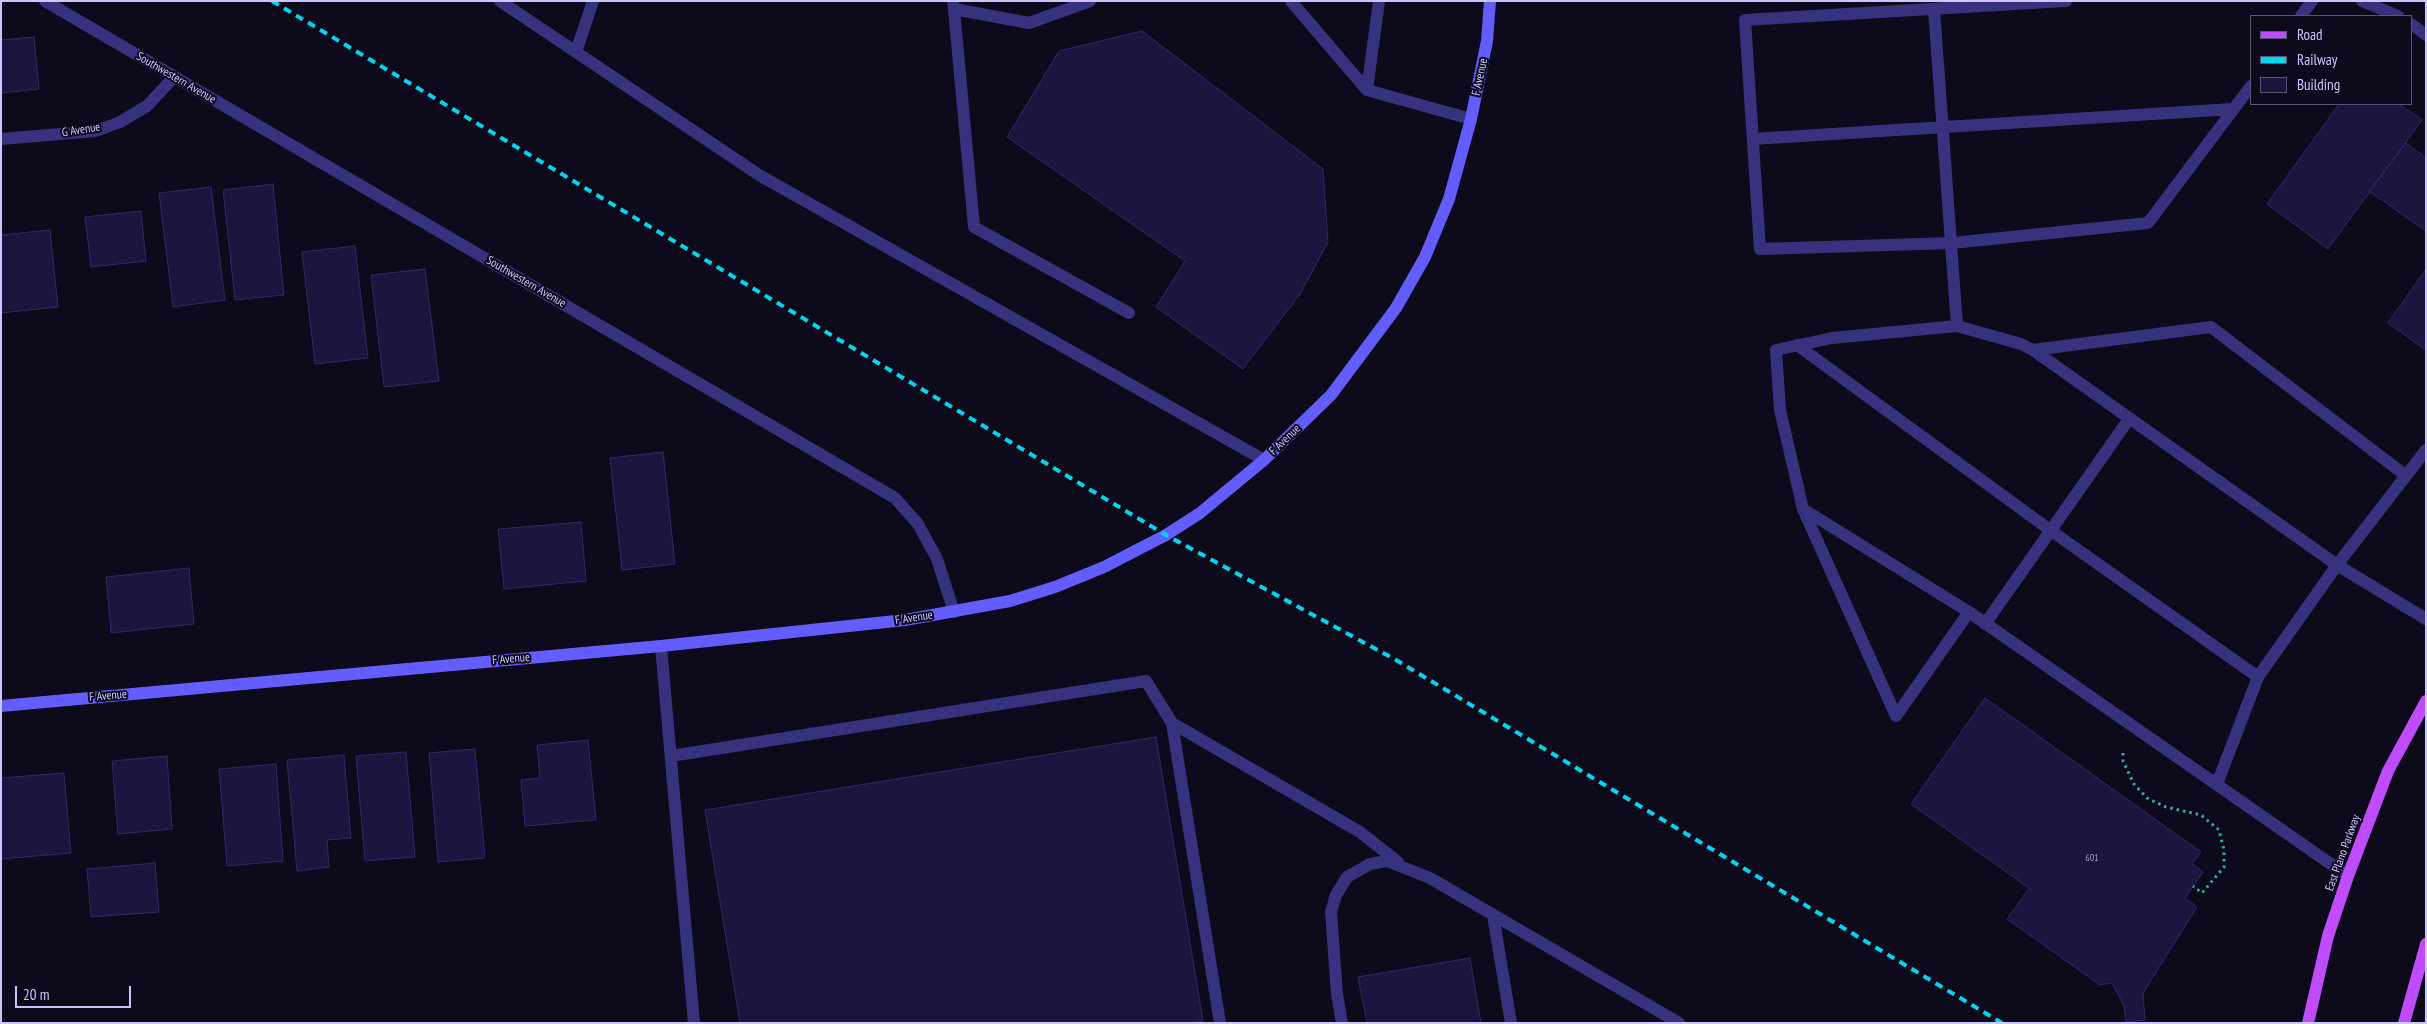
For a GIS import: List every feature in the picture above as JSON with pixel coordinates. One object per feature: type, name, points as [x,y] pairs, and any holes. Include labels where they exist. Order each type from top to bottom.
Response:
[{"type":"main road","name":"East Plano Parkway","points":[[2308,1023],[2328,936],[2348,876],[2388,771],[2426,701]]},
{"type":"main road","points":[[2404,1023],[2426,944]]},
{"type":"street","name":"Southwestern Avenue","points":[[45,1],[895,498],[918,524],[937,559],[954,612]]},
{"type":"street","points":[[500,1],[759,175],[1264,460]]},
{"type":"street","points":[[576,52],[593,1]]},
{"type":"street","points":[[1090,1],[1029,23],[954,5],[974,227],[1129,313]]},
{"type":"street","points":[[1291,1],[1368,90],[1471,119]]},
{"type":"street","points":[[1368,90],[1379,1]]},
{"type":"street","name":"F Avenue","points":[[1,706],[851,627],[954,612],[1019,598],[1104,567],[1166,535],[1193,517],[1227,492],[1264,460],[1331,395],[1396,308],[1425,258],[1448,199],[1471,119],[1487,41],[1490,1]]},
{"type":"street","points":[[2066,1],[1746,20],[1760,249],[1952,243],[2148,223],[2250,87]]},
{"type":"street","points":[[2302,15],[2312,1]]},
{"type":"street","points":[[2362,1],[2396,15]]},
{"type":"street","points":[[1934,9],[1957,326]]},
{"type":"street","points":[[2412,25],[2426,35]]},
{"type":"street","name":"G Avenue","points":[[1,139],[96,131],[120,122],[146,106],[174,77]]},
{"type":"street","points":[[1753,139],[2233,110]]},
{"type":"street","points":[[1968,612],[1896,716],[1803,508],[1780,410],[1776,350],[1832,338],[1957,326],[2021,344],[2033,350],[2337,565],[2426,619]]},
{"type":"street","points":[[2033,350],[2211,327],[2405,475]]},
{"type":"street","points":[[1797,345],[2050,530],[2258,677]]},
{"type":"street","points":[[1985,624],[2128,419]]},
{"type":"street","points":[[2217,784],[2258,677],[2337,565],[2426,450]]},
{"type":"street","points":[[1803,508],[1968,612],[2348,876]]},
{"type":"street","points":[[661,646],[694,1023]]},
{"type":"street","points":[[671,756],[1146,681],[1172,723],[1220,1023]]},
{"type":"street","points":[[1172,723],[1360,832],[1406,868]]},
{"type":"street","points":[[1342,1023],[1337,994],[1332,912],[1336,895],[1347,877],[1370,864],[1387,861],[1430,878],[1679,1023]]},
{"type":"street","points":[[1493,914],[1511,1023]]},
{"type":"path","points":[[2121,718],[2123,760],[2134,784],[2147,798],[2166,807],[2201,816],[2219,830],[2224,850],[2224,867],[2202,893],[2193,886]]},
{"type":"building","points":[[1142,31],[1323,169],[1328,242],[1300,294],[1243,369],[1156,307],[1185,261],[1007,137],[1059,51]]},
{"type":"building","points":[[34,37],[39,89],[1,93],[1,40]]},
{"type":"building","points":[[2338,105],[2400,105],[2422,120],[2328,249],[2267,204]]},
{"type":"building","points":[[2406,143],[2426,158],[2426,231],[2369,191]]},
{"type":"building","points":[[273,184],[284,295],[235,300],[223,190]]},
{"type":"building","points":[[211,187],[225,300],[173,307],[159,193]]},
{"type":"building","points":[[141,211],[146,261],[91,267],[85,217]]},
{"type":"building","points":[[50,230],[58,307],[1,313],[1,235]]},
{"type":"building","points":[[355,246],[368,358],[315,364],[302,252]]},
{"type":"building","points":[[425,269],[439,381],[384,387],[371,275]]},
{"type":"building","points":[[2426,269],[2426,350],[2388,323]]},
{"type":"building","points":[[663,452],[675,564],[622,570],[610,458]]},
{"type":"building","points":[[581,522],[586,581],[504,589],[498,529]]},
{"type":"building","points":[[189,568],[194,624],[111,633],[106,577]]},
{"type":"building","points":[[1985,698],[2201,852],[2192,864],[2203,872],[2185,898],[2197,907],[2143,993],[2145,1020],[2126,1022],[2124,1006],[2112,983],[2100,985],[2007,919],[2029,888],[1911,804]]},
{"type":"building","points":[[1156,737],[1203,1021],[1191,1023],[740,1023],[705,810]]},
{"type":"building","points":[[588,740],[596,820],[525,826],[521,780],[540,778],[537,745]]},
{"type":"building","points":[[475,749],[485,858],[438,862],[429,753]]},
{"type":"building","points":[[406,752],[415,857],[365,861],[356,756]]},
{"type":"building","points":[[344,755],[351,838],[327,840],[329,867],[297,871],[287,760]]},
{"type":"building","points":[[167,756],[172,829],[118,834],[112,761]]},
{"type":"building","points":[[276,764],[283,861],[227,866],[219,769]]},
{"type":"building","points":[[64,773],[71,853],[1,859],[1,778]]},
{"type":"building","points":[[155,863],[159,912],[91,917],[87,869]]},
{"type":"building","points":[[1470,958],[1481,1023],[1367,1023],[1358,977]]},
{"type":"railway","points":[[272,1],[1166,535],[1396,660],[2002,1023]]}]
